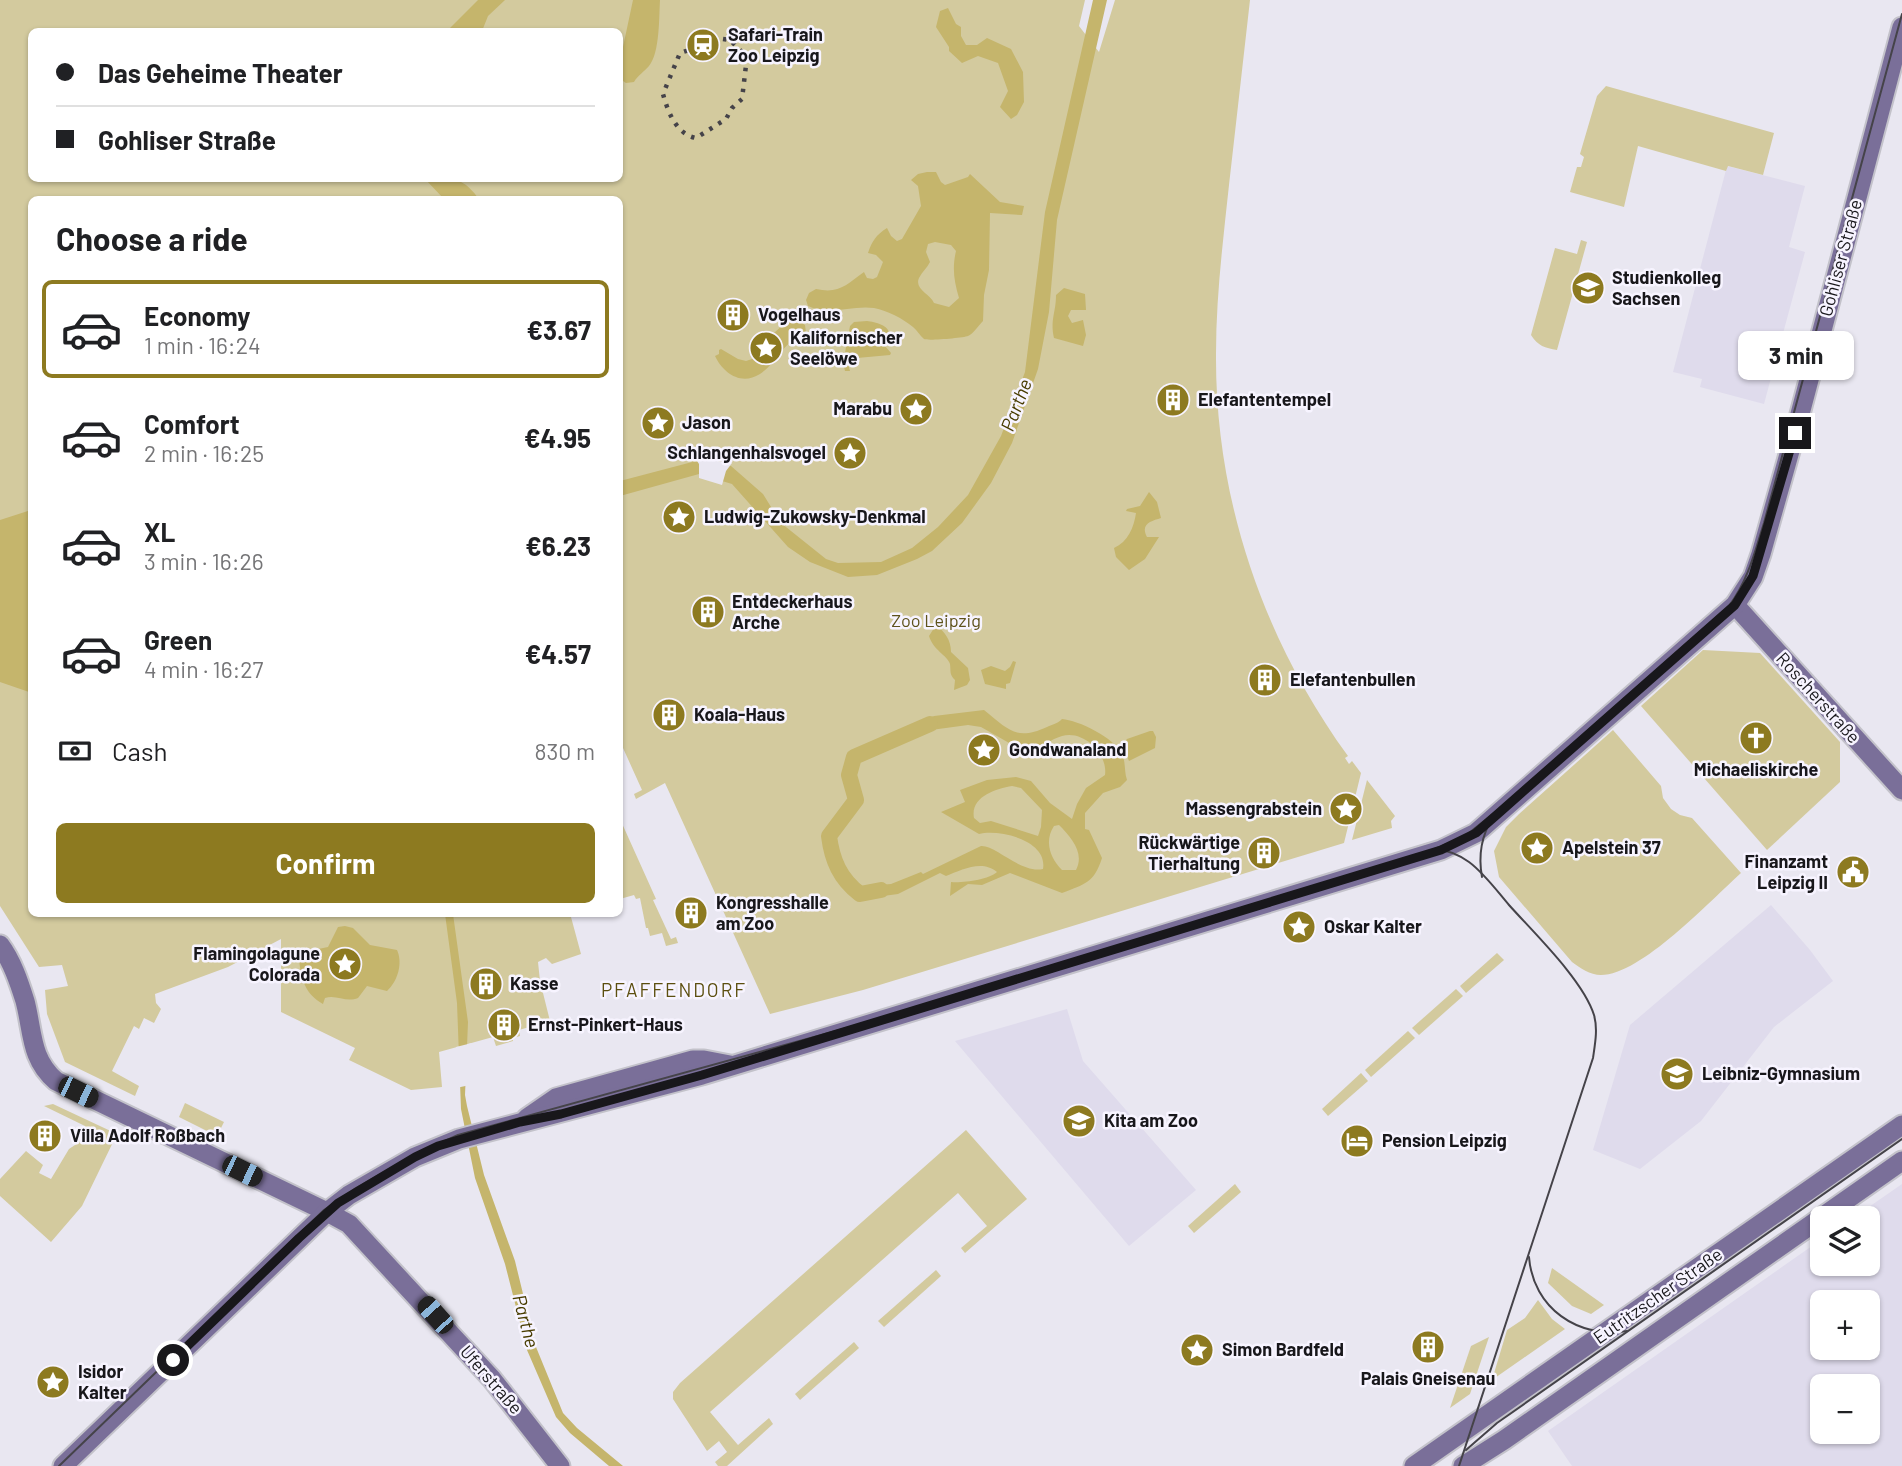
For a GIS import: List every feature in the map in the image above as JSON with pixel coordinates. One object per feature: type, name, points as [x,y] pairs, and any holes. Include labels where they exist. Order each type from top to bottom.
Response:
[{"type":"main road","name":"Gohliser Straße","points":[[63,1466],[327,1212],[349,1195],[415,1157],[459,1139],[702,1075],[914,1012],[1449,847],[1476,833],[1735,605],[1753,576],[1795,433],[1902,27]]},
{"type":"main road","name":"Roscherstraße","points":[[1735,605],[1902,790]]},
{"type":"main road","name":"Uferstraße","points":[[0,945],[12,966],[25,1002],[34,1051],[46,1072],[56,1081],[349,1224],[507,1397],[560,1466]]},
{"type":"main road","name":"Eutritzscher Straße","points":[[1414,1466],[1902,1125]]},
{"type":"main road","name":"Eutritzscher Straße","points":[[1463,1466],[1902,1161]]},
{"type":"shaded area","points":[[1727,166],[1805,186],[1789,247],[1805,252],[1764,404],[1700,387],[1702,379],[1673,372]]},
{"type":"shaded area","name":"Leibniz-Gymnasium","points":[[1771,905],[1833,981],[1774,1027],[1701,1121],[1640,1169],[1593,1150],[1630,1025]]},
{"type":"shaded area","name":"Kita am Zoo","points":[[1067,1009],[1083,1061],[1196,1190],[1129,1246],[955,1041]]},
{"type":"shaded area","points":[[1902,1184],[1902,1466],[1572,1466],[1548,1431],[1810,1247],[1810,1276],[1880,1276],[1880,1206],[1870,1206]]},
{"type":"green space","name":"Zoo Leipzig","points":[[0,0],[1085,0],[1079,26],[1099,52],[1115,0],[1250,0],[1224,227],[1216,333],[1218,408],[1224,462],[1250,566],[1269,616],[1291,664],[1348,756],[1345,758],[1349,764],[1352,761],[1361,773],[1344,843],[863,990],[770,1014],[665,783],[636,799],[634,794],[642,790],[623,748],[623,196],[28,196],[28,917],[571,917],[581,954],[552,964],[546,958],[538,962],[550,1021],[519,1030],[520,1036],[513,1038],[513,1041],[496,1046],[493,1037],[439,1052],[442,1087],[411,1090],[349,1060],[355,1048],[281,1012],[281,939],[228,967],[155,994],[156,1003],[161,1009],[154,1023],[144,1018],[139,1029],[134,1026],[112,1071],[139,1086],[135,1096],[65,1062],[47,1014],[45,990],[68,986],[62,965],[39,967],[0,906]]},
{"type":"green space","points":[[1606,86],[1774,133],[1763,175],[1728,166],[1726,171],[1638,146],[1624,207],[1570,192],[1577,167],[1581,167],[1584,157],[1580,154],[1597,96]]},
{"type":"green space","points":[[1581,240],[1587,242],[1557,350],[1545,347],[1531,335],[1555,248],[1577,254]]},
{"type":"green space","points":[[1703,650],[1760,653],[1840,742],[1840,782],[1767,850],[1641,706]]},
{"type":"green space","points":[[1613,730],[1661,786],[1663,798],[1671,809],[1692,818],[1741,873],[1694,918],[1655,950],[1617,972],[1597,975],[1572,962],[1499,877],[1494,851],[1506,827]]},
{"type":"green space","points":[[1367,780],[1395,816],[1391,821],[1392,828],[1352,840]]},
{"type":"green space","points":[[623,826],[671,939],[676,937],[678,943],[666,946],[662,933],[650,936],[640,898],[636,899],[634,895],[623,898]]},
{"type":"green space","points":[[1497,953],[1504,960],[1466,993],[1460,986]]},
{"type":"green space","points":[[1456,989],[1463,996],[1419,1035],[1412,1028]]},
{"type":"green space","points":[[1408,1031],[1415,1038],[1371,1077],[1365,1070]]},
{"type":"green space","points":[[1361,1073],[1368,1081],[1328,1116],[1322,1109]]},
{"type":"green space","points":[[185,1103],[224,1122],[217,1136],[179,1117]]},
{"type":"green space","points":[[53,1104],[117,1134],[82,1206],[51,1242],[0,1196],[0,1179],[26,1151],[43,1165],[39,1173],[51,1179],[69,1149],[78,1143],[85,1126],[44,1106]]},
{"type":"green space","points":[[966,1130],[1027,1199],[965,1253],[961,1248],[987,1226],[958,1193],[710,1412],[738,1445],[769,1418],[773,1424],[727,1466],[718,1466],[715,1462],[727,1452],[719,1441],[707,1451],[673,1399],[673,1392]]},
{"type":"green space","points":[[1235,1184],[1241,1192],[1194,1233],[1188,1226]]},
{"type":"green space","points":[[1552,1268],[1604,1305],[1591,1314],[1572,1306],[1548,1283]]},
{"type":"green space","points":[[936,1270],[941,1276],[884,1327],[878,1321]]},
{"type":"green space","points":[[1538,1300],[1552,1319],[1565,1329],[1492,1380],[1507,1330],[1525,1318]]},
{"type":"green space","points":[[1489,1337],[1470,1394],[1450,1408],[1471,1346]]},
{"type":"green space","points":[[854,1342],[859,1348],[800,1400],[795,1394]]},
{"type":"water","points":[[478,0],[505,0],[488,16],[483,28],[450,28]]},
{"type":"water","points":[[633,0],[660,0],[653,60],[634,82],[623,81],[623,47]]},
{"type":"water","name":"Parthe","points":[[1093,0],[1107,0],[1057,220],[1049,312],[1038,369],[1012,443],[991,483],[962,523],[932,551],[917,559],[877,575],[848,577],[810,562],[788,547],[732,484],[699,474],[623,495],[623,480],[696,461],[731,466],[763,494],[781,523],[826,559],[838,563],[881,562],[912,548],[938,527],[968,495],[1001,436],[1025,372],[1045,212]]},
{"type":"water","points":[[948,8],[956,24],[961,27],[961,36],[966,45],[977,45],[987,38],[1011,49],[1023,72],[1024,102],[1017,115],[1011,119],[1000,107],[1008,91],[998,63],[978,56],[962,63],[949,51],[936,27],[940,11]]},
{"type":"water","points":[[936,172],[945,185],[970,174],[1000,202],[1024,206],[1022,215],[990,213],[989,270],[983,321],[968,336],[927,340],[904,321],[879,309],[866,307],[824,310],[808,306],[806,300],[809,293],[816,289],[837,289],[864,272],[867,278],[877,277],[883,262],[876,255],[868,253],[877,236],[887,228],[897,241],[902,239],[921,206],[918,186],[911,180],[918,174]],"holes":[[[935,242],[951,245],[956,251],[954,274],[959,298],[949,307],[934,303],[918,282],[930,262],[926,252],[928,244]]]},
{"type":"water","points":[[428,182],[462,182],[476,196],[441,196]]},
{"type":"water","points":[[1064,288],[1085,294],[1086,310],[1071,310],[1068,316],[1072,323],[1083,320],[1086,335],[1083,346],[1054,338],[1056,295]]},
{"type":"water","points":[[786,313],[805,325],[806,333],[786,346],[766,369],[746,379],[733,376],[723,368],[715,356],[719,354],[719,350],[738,359],[752,359],[764,342],[785,323]]},
{"type":"water","points":[[867,321],[887,329],[889,336],[885,346],[891,353],[857,358],[848,364],[850,371],[845,371],[843,363],[850,326],[854,322]]},
{"type":"water","points":[[1149,492],[1157,502],[1161,518],[1148,524],[1145,533],[1147,537],[1159,537],[1145,559],[1129,570],[1116,557],[1114,548],[1127,538],[1134,524],[1136,513],[1126,511],[1127,509],[1140,506]]},
{"type":"water","points":[[28,511],[28,692],[0,682],[0,520]]},
{"type":"water","points":[[936,625],[947,637],[951,652],[968,668],[970,680],[967,685],[954,690],[955,680],[950,664],[929,636]]},
{"type":"water","points":[[1013,661],[1016,662],[1006,689],[985,684],[981,670],[991,666],[1005,671]]},
{"type":"water","points":[[984,710],[1007,728],[1020,733],[1036,731],[1062,719],[1069,720],[1095,731],[1118,748],[1123,757],[1127,780],[1120,787],[1103,793],[1085,813],[1085,829],[1089,830],[1102,858],[1092,878],[1083,885],[1062,893],[1010,873],[982,885],[968,884],[950,896],[951,882],[975,880],[997,872],[985,866],[978,866],[946,876],[940,873],[898,894],[883,896],[879,885],[891,884],[921,872],[923,874],[981,846],[1026,867],[1043,869],[1043,859],[1030,844],[1009,835],[979,834],[941,812],[965,802],[960,790],[987,780],[1016,777],[1031,781],[1050,803],[1072,819],[1086,788],[1105,775],[1103,759],[1099,752],[1086,740],[1078,737],[1062,736],[1027,753],[981,727],[968,725],[931,730],[930,718]],"holes":[[[1012,786],[1021,788],[1042,810],[1038,836],[991,821],[980,823],[974,818],[974,811],[980,799],[998,789]],[[1059,825],[1078,851],[1076,870],[1062,870],[1052,855],[1049,838],[1054,826]]]},
{"type":"water","points":[[1153,731],[1156,737],[1155,748],[1129,761],[1122,745],[1127,739]]},
{"type":"water","name":"Parthe","points":[[445,917],[453,917],[468,1022],[465,1095],[467,1106],[484,1175],[515,1261],[536,1347],[563,1413],[623,1466],[609,1466],[570,1433],[556,1417],[527,1350],[505,1264],[475,1178],[461,1109],[457,1003]]},
{"type":"water","points":[[338,927],[353,928],[370,945],[397,950],[400,960],[398,972],[387,991],[367,986],[358,998],[349,1000],[329,997],[325,998],[323,1004],[312,996],[305,985],[299,959],[304,952],[328,947]]},
{"type":"pier","points":[[695,458],[732,463],[726,471],[722,485],[699,478],[699,464]]},
{"type":"pier","points":[[472,1043],[470,1085],[456,1088],[456,1047]]},
{"type":"waterway","points":[[881,890],[860,894],[847,882],[832,853],[829,836],[856,800],[849,775],[854,757],[930,724]]},
{"type":"tram line","points":[[59,1466],[324,1210],[414,1155],[458,1135],[901,1013],[1427,852],[1464,837],[1729,606],[1741,586],[1764,523],[1902,14]]},
{"type":"tram line","points":[[1482,877],[1482,846],[1493,817]]},
{"type":"tram line","points":[[1434,850],[1448,851],[1475,866],[1569,972],[1588,1001],[1596,1026],[1593,1058],[1459,1466]]},
{"type":"tram line","points":[[1466,1450],[1497,1423],[1902,1139]]},
{"type":"tram line","points":[[1529,1257],[1532,1275],[1539,1291],[1561,1316],[1592,1330],[1627,1331]]},
{"type":"railway","points":[[723,39],[730,40],[747,57],[742,99],[732,108],[726,119],[696,138],[689,136],[678,127],[670,115],[663,94],[680,53],[723,39]]},
{"type":"place","name":"Safari-Train Zoo Leipzig","points":[[703,45]]},
{"type":"place","name":"Studienkolleg Sachsen","points":[[1588,288]]},
{"type":"place","name":"Vogelhaus","points":[[733,315]]},
{"type":"place","name":"Kalifornischer Seelöwe","points":[[766,348]]},
{"type":"place","name":"Elefantentempel","points":[[1173,400]]},
{"type":"place","name":"Marabu","points":[[916,409]]},
{"type":"place","name":"Jason","points":[[658,423]]},
{"type":"place","name":"Schlangenhalsvogel","points":[[850,453]]},
{"type":"place","name":"Ludwig-Zukowsky-Denkmal","points":[[679,517]]},
{"type":"place","name":"Entdeckerhaus Arche","points":[[708,612]]},
{"type":"place","name":"Elefantenbullen","points":[[1265,680]]},
{"type":"place","name":"Koala-Haus","points":[[669,715]]},
{"type":"place","name":"Michaeliskirche","points":[[1756,738]]},
{"type":"place","name":"Gondwanaland","points":[[984,750]]},
{"type":"place","name":"Massengrabstein","points":[[1346,809]]},
{"type":"place","name":"Apelstein 37","points":[[1537,848]]},
{"type":"place","name":"Rückwärtige Tierhaltung","points":[[1264,853]]},
{"type":"place","name":"Finanzamt Leipzig II","points":[[1853,872]]},
{"type":"place","name":"Kongresshalle am Zoo","points":[[691,913]]},
{"type":"place","name":"Oskar Kalter","points":[[1299,927]]},
{"type":"place","name":"Flamingolagune Colorada","points":[[345,964]]},
{"type":"place","name":"Kasse","points":[[486,984]]},
{"type":"place","name":"Ernst-Pinkert-Haus","points":[[504,1025]]},
{"type":"place","name":"Leibniz-Gymnasium","points":[[1677,1074]]},
{"type":"place","name":"Kita am Zoo","points":[[1079,1121]]},
{"type":"place","name":"Villa Adolf Roßbach","points":[[45,1136]]},
{"type":"place","name":"Pension Leipzig","points":[[1357,1141]]},
{"type":"place","name":"Palais Gneisenau","points":[[1428,1347]]},
{"type":"place","name":"Simon Bardfeld","points":[[1197,1350]]},
{"type":"place","name":"Isidor Kalter","points":[[53,1382]]},
{"type":"district","name":"PFAFFENDORF","points":[[674,990]]},
{"type":"route","points":[[173,1360],[338,1203],[438,1146],[702,1075],[901,1016],[1463,841],[1476,833],[1735,605],[1753,576],[1795,433]]}]
